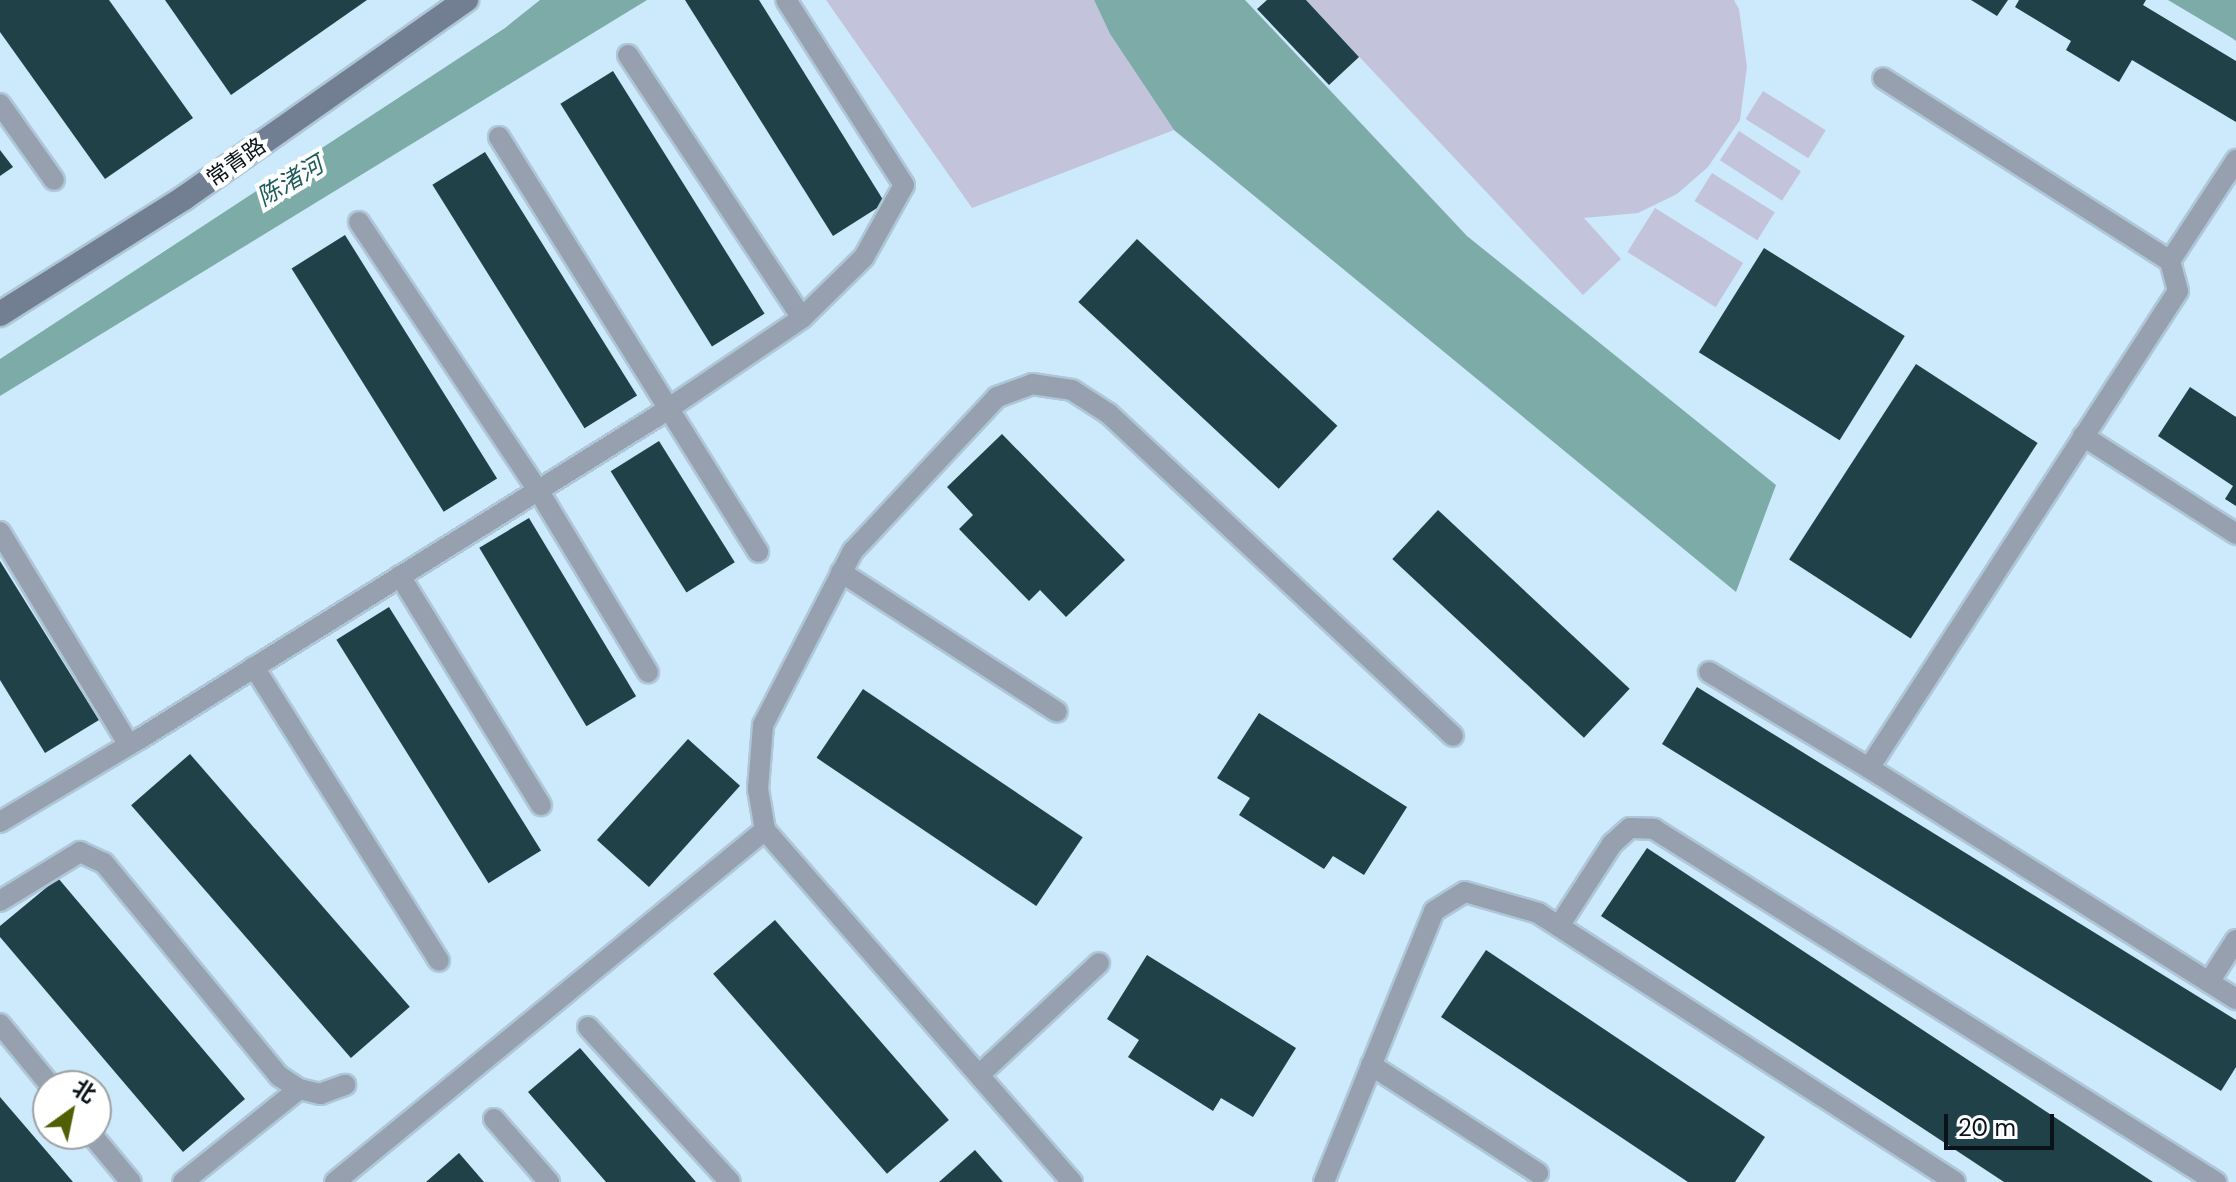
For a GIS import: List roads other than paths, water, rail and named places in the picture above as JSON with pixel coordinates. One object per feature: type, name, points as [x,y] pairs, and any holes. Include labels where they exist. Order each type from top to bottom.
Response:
[{"type":"street","name":"常青路","points":[[0,314],[184,198],[466,0]]},
{"type":"lane","points":[[1,820],[129,745],[670,408],[802,318],[864,257],[904,185],[786,0]]},
{"type":"lane","points":[[628,55],[802,318]]},
{"type":"lane","points":[[1869,768],[2178,291],[2170,261],[1883,78]]},
{"type":"lane","points":[[0,104],[54,180]]},
{"type":"lane","points":[[499,137],[758,552]]},
{"type":"lane","points":[[2170,261],[2236,160]]},
{"type":"lane","points":[[359,222],[538,490],[648,672]]},
{"type":"lane","points":[[1072,1182],[765,830],[758,789],[763,725],[853,551],[997,397],[1032,384],[1072,390],[1109,414],[1453,736]]},
{"type":"lane","points":[[2083,436],[2236,534]]},
{"type":"lane","points":[[0,532],[129,745]]},
{"type":"lane","points":[[841,572],[1057,712]]},
{"type":"lane","points":[[400,576],[541,805]]},
{"type":"lane","points":[[254,667],[439,961]]},
{"type":"lane","points":[[1709,672],[1869,768],[2236,999]]},
{"type":"lane","points":[[1559,926],[1612,844],[1630,828],[1654,829],[2216,1182]]},
{"type":"lane","points":[[335,1182],[765,830]]},
{"type":"lane","points":[[0,901],[80,852],[104,863],[279,1076],[299,1089],[320,1094],[345,1085]]},
{"type":"lane","points":[[1324,1182],[1434,911],[1465,892],[1538,913],[1955,1182]]},
{"type":"lane","points":[[2209,982],[2236,940]]},
{"type":"lane","points":[[979,1075],[1099,963]]},
{"type":"lane","points":[[0,1024],[38,1070]]},
{"type":"lane","points":[[588,1027],[730,1182]]},
{"type":"lane","points":[[1371,1065],[1538,1173]]},
{"type":"lane","points":[[183,1182],[299,1089]]},
{"type":"lane","points":[[494,1119],[549,1182]]},
{"type":"lane","points":[[104,1150],[131,1182]]},
{"type":"water","name":"陈渚河","points":[[540,0],[647,0],[0,396],[0,359],[505,28]]},
{"type":"water","points":[[1094,0],[1245,0],[1467,236],[1776,485],[1736,592],[1174,130],[1110,34]]},
{"type":"water","points":[[2168,0],[2236,0],[2236,41],[2232,38]]}]
